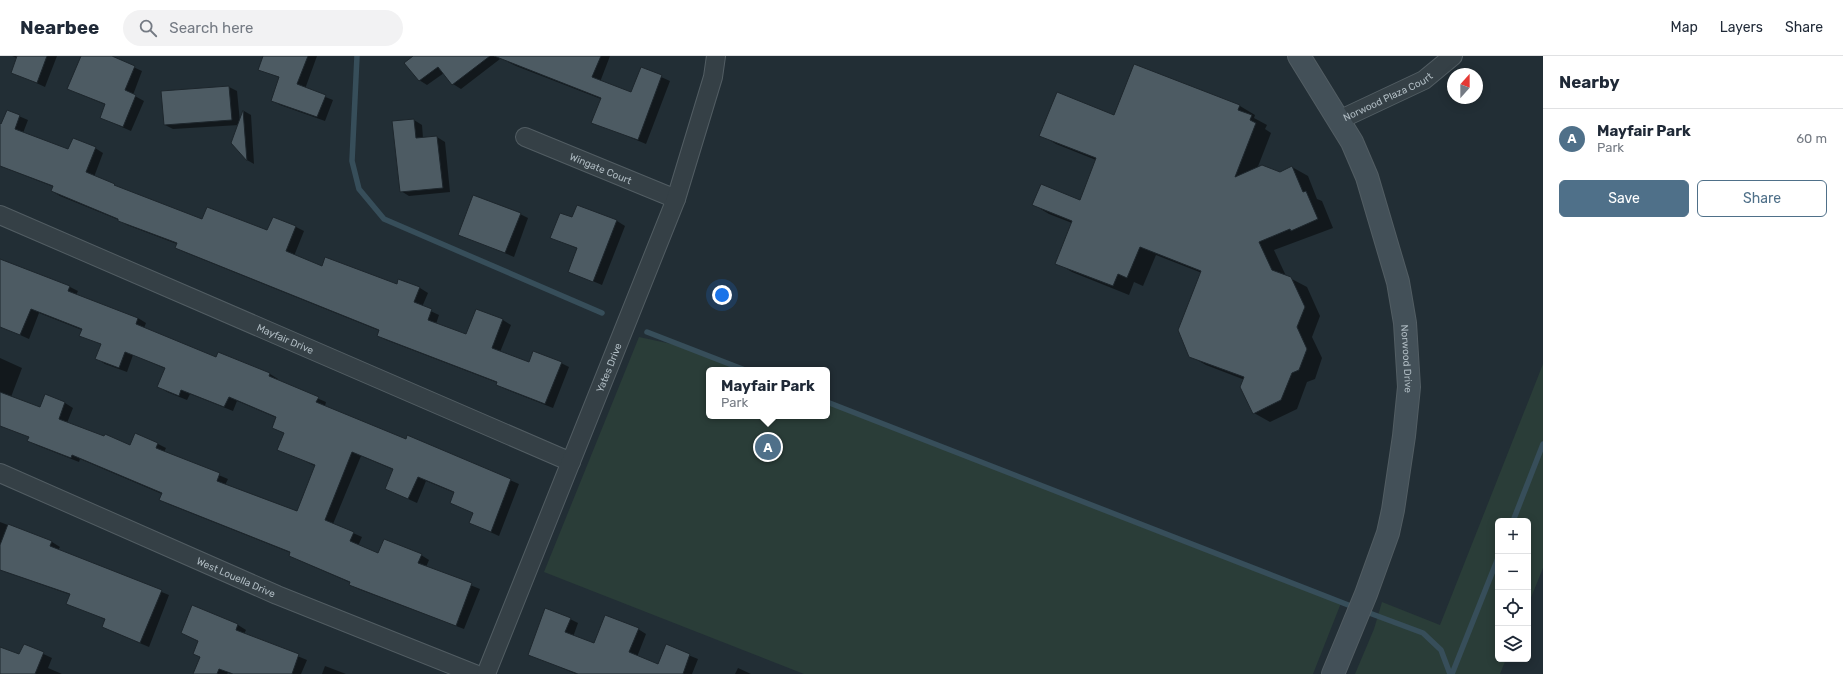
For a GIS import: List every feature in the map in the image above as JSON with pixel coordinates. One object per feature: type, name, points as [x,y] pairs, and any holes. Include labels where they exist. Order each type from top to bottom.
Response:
[{"type":"main road","name":"Norwood Drive","points":[[1299,56],[1352,142],[1367,177],[1398,282],[1405,324],[1408,379],[1404,436],[1393,510],[1388,533],[1366,594],[1333,674]]},
{"type":"street","name":"Yates Drive","points":[[486,674],[676,199],[707,97],[716,56]]},
{"type":"street","name":"Norwood Plaza Court","points":[[1339,120],[1424,80],[1453,56]]},
{"type":"street","name":"Wingate Court","points":[[525,137],[676,199]]},
{"type":"street","name":"Mayfair Drive","points":[[0,215],[571,462]]},
{"type":"street","name":"West Louella Drive","points":[[0,473],[278,595],[475,674]]},
{"type":"green space","points":[[639,337],[690,348],[738,367],[706,367],[706,419],[830,419],[830,403],[1175,540],[1341,603],[1313,674],[804,674],[544,572]]},
{"type":"green space","points":[[1543,364],[1543,568],[1531,598],[1531,518],[1495,518],[1495,662],[1505,662],[1500,674],[1355,674],[1374,629],[1382,602],[1440,625]]},
{"type":"building","points":[[17,56],[47,56],[37,83],[11,73]]},
{"type":"building","points":[[81,56],[112,56],[135,66],[125,90],[136,95],[123,127],[100,118],[105,104],[67,89]]},
{"type":"building","points":[[263,56],[308,56],[297,84],[326,95],[317,117],[271,101],[279,77],[258,70]]},
{"type":"building","points":[[413,56],[490,56],[452,85],[438,67],[419,81],[404,63]]},
{"type":"building","points":[[494,56],[601,56],[592,77],[631,92],[641,67],[662,75],[638,140],[591,123],[601,98]]},
{"type":"building","points":[[1134,64],[1240,105],[1238,110],[1252,115],[1250,120],[1256,123],[1235,177],[1262,165],[1280,172],[1292,166],[1303,192],[1306,191],[1318,219],[1291,231],[1290,229],[1259,242],[1272,270],[1291,277],[1305,307],[1297,327],[1307,349],[1299,370],[1292,373],[1281,400],[1253,414],[1240,387],[1244,377],[1189,357],[1178,330],[1201,271],[1140,247],[1127,278],[1118,274],[1113,286],[1055,264],[1072,221],[1032,205],[1041,184],[1080,200],[1096,158],[1039,136],[1057,92],[1114,115]]},
{"type":"building","points":[[229,86],[232,120],[164,125],[161,91]]},
{"type":"building","points":[[7,110],[20,115],[15,129],[68,149],[73,138],[96,147],[86,172],[115,184],[114,185],[202,219],[207,207],[267,230],[273,217],[296,226],[286,251],[322,266],[325,257],[397,284],[398,279],[420,287],[414,302],[432,309],[428,320],[466,334],[476,309],[503,319],[492,348],[529,362],[533,351],[562,362],[545,404],[496,385],[497,382],[377,336],[379,330],[175,248],[177,243],[118,221],[118,219],[51,191],[53,186],[0,166],[0,123],[1,124]]},
{"type":"building","points":[[243,110],[247,161],[231,143]]},
{"type":"building","points":[[414,119],[416,138],[437,136],[443,188],[400,192],[392,121]]},
{"type":"building","points":[[473,195],[521,213],[505,253],[458,235]]},
{"type":"building","points":[[577,205],[617,220],[593,282],[568,272],[577,248],[550,238],[560,213],[572,217]]},
{"type":"building","points":[[0,259],[70,286],[68,291],[138,318],[136,324],[216,357],[218,352],[270,373],[269,376],[319,397],[316,402],[406,439],[407,435],[511,479],[491,532],[469,523],[473,513],[450,503],[454,492],[418,477],[408,499],[385,489],[393,469],[352,452],[325,520],[354,532],[350,541],[378,553],[384,539],[422,554],[418,563],[472,583],[456,626],[349,585],[350,582],[289,556],[290,552],[159,500],[162,493],[72,455],[71,458],[27,441],[29,437],[0,426],[0,392],[40,407],[45,394],[65,402],[59,419],[104,436],[105,434],[130,445],[135,433],[158,443],[156,448],[220,473],[217,481],[297,511],[315,465],[277,450],[284,433],[272,428],[276,417],[229,397],[224,407],[181,390],[179,396],[157,387],[165,368],[125,352],[119,368],[95,359],[101,344],[79,336],[82,329],[31,309],[20,335],[0,327]]},
{"type":"building","points":[[8,524],[52,541],[50,546],[162,590],[140,643],[102,627],[105,619],[66,604],[70,594],[0,570],[0,545]]},
{"type":"building","points":[[192,605],[238,624],[236,630],[299,654],[292,674],[233,674],[219,669],[217,674],[193,674],[200,657],[193,654],[198,641],[181,633]]},
{"type":"building","points":[[545,608],[571,618],[565,632],[594,643],[605,615],[639,628],[629,652],[658,664],[666,644],[690,654],[683,674],[578,674],[528,655]]},
{"type":"building","points":[[24,644],[44,652],[35,674],[0,674],[0,647],[19,654]]},
{"type":"waterway","points":[[357,56],[352,161],[359,189],[384,219],[602,313]]},
{"type":"waterway","points":[[647,332],[737,367]]},
{"type":"waterway","points":[[830,403],[1356,608]]},
{"type":"waterway","points":[[1514,518],[1543,444]]},
{"type":"waterway","points":[[1452,674],[1495,566]]},
{"type":"waterway","points":[[1364,611],[1423,633],[1441,650],[1450,674]]},
{"type":"place","name":"Mayfair Park","points":[[768,447]]}]
